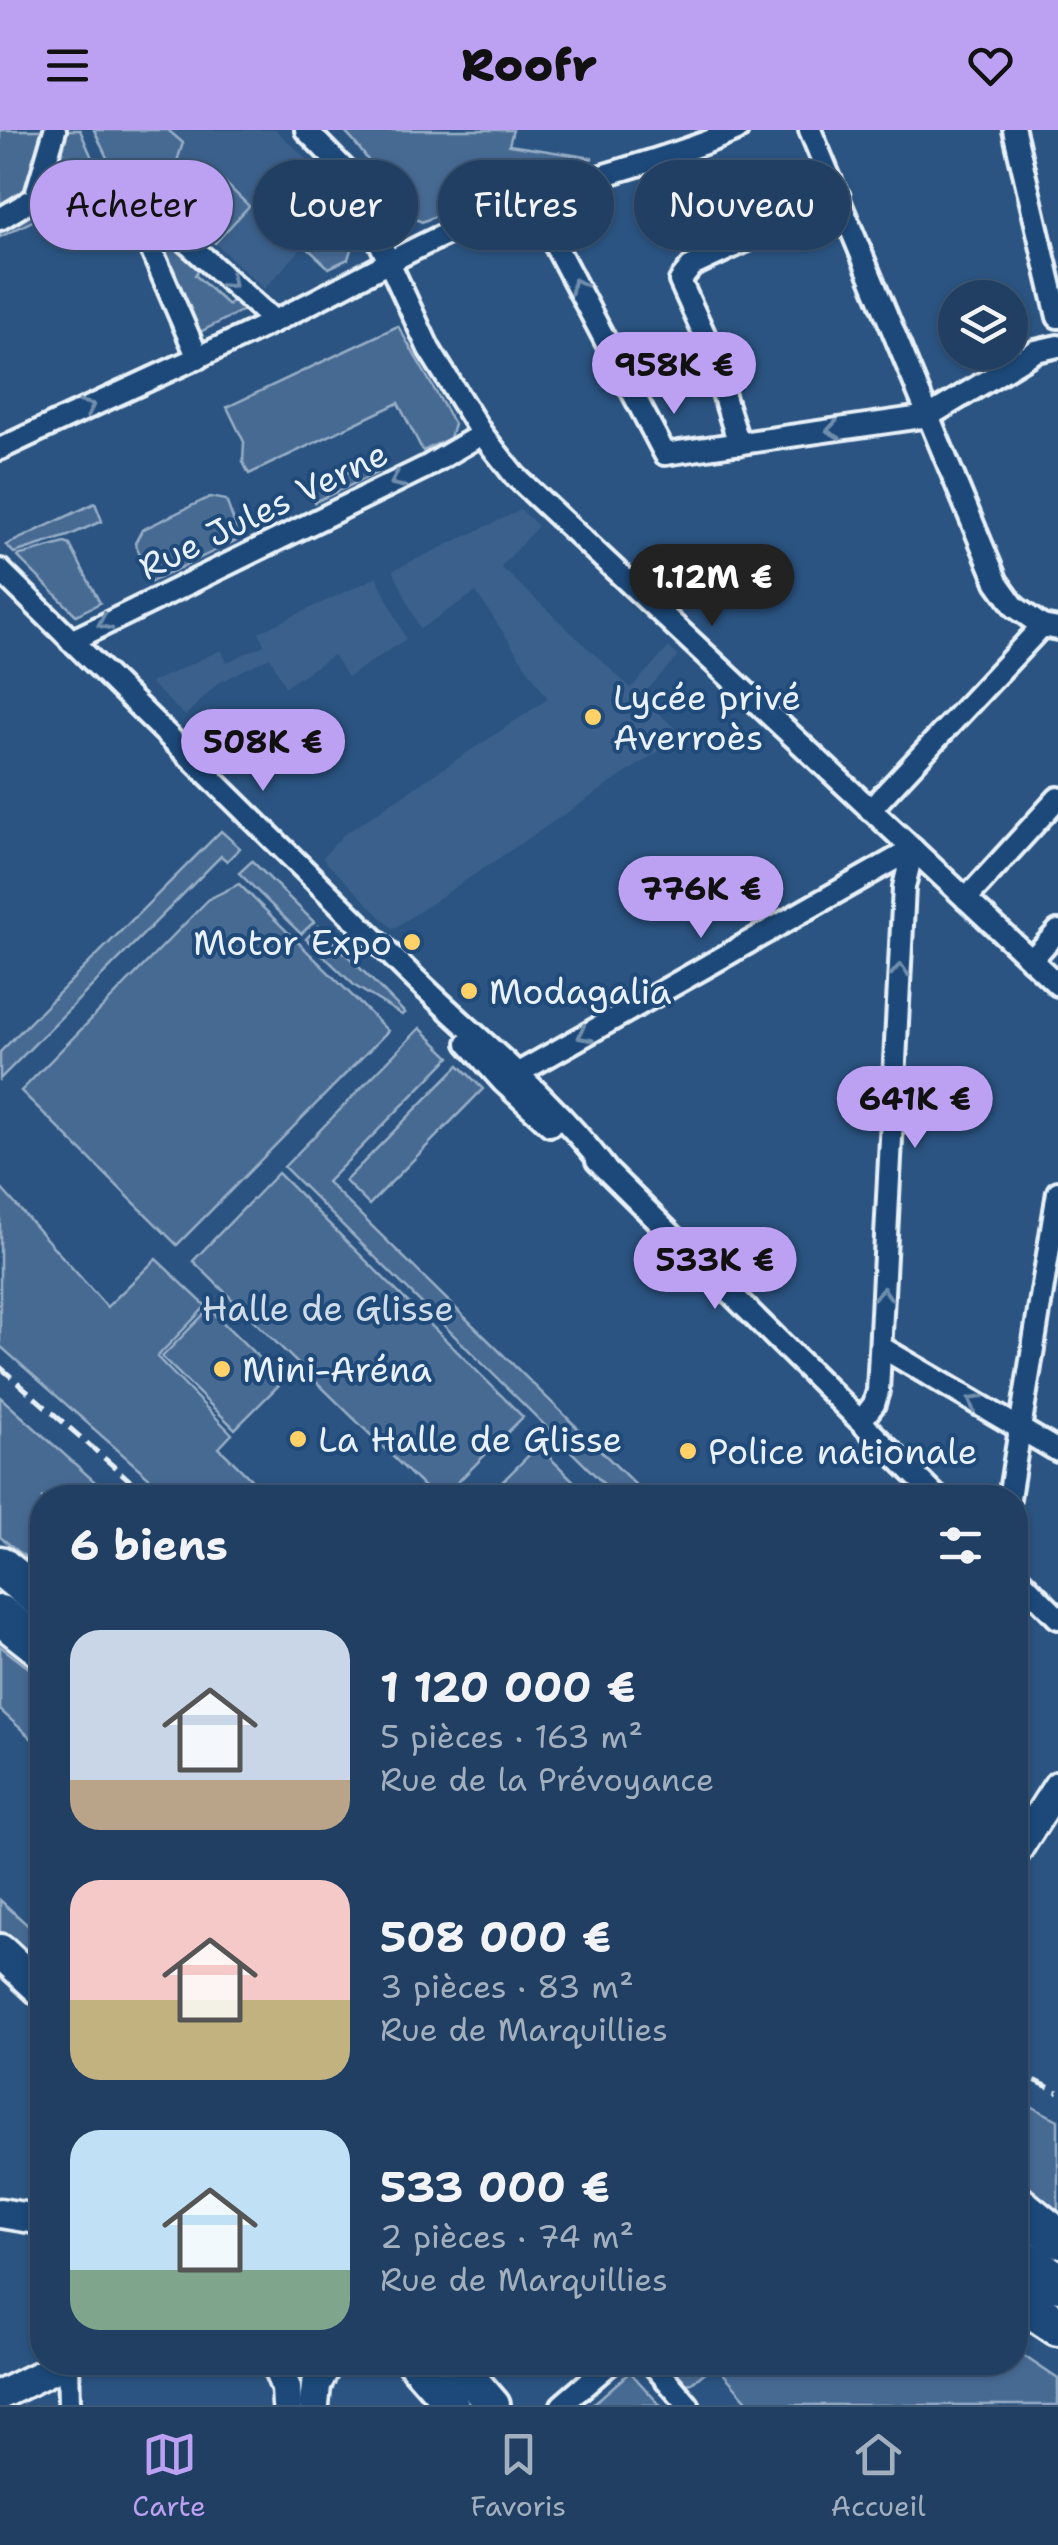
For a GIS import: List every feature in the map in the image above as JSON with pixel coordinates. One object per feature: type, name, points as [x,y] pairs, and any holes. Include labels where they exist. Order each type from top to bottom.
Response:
[{"type":"highway","points":[[0,1566],[30,1590]]},
{"type":"highway","points":[[0,1615],[30,1639]]},
{"type":"highway","points":[[1028,2214],[1058,2238]]},
{"type":"highway","points":[[1028,2261],[1058,2282]]},
{"type":"highway","points":[[1028,2306],[1058,2326]]},
{"type":"highway","points":[[1028,2335],[1058,2354]]},
{"type":"main road","points":[[1028,1833],[1058,1786]]},
{"type":"main road","points":[[0,1951],[30,1979]]},
{"type":"main road","points":[[0,1974],[30,2002]]},
{"type":"main road","points":[[0,2195],[30,2200]]},
{"type":"main road","points":[[0,2213],[30,2218]]},
{"type":"main road","points":[[0,2394],[40,2375]]},
{"type":"main road","points":[[280,2375],[287,2405]]},
{"type":"main road","points":[[314,2405],[321,2375]]},
{"type":"main road","points":[[425,2375],[452,2405]]},
{"type":"main road","points":[[467,2375],[493,2405]]},
{"type":"street","points":[[0,219],[35,198],[55,130]]},
{"type":"street","points":[[306,130],[348,173],[429,349],[505,464],[544,506],[1058,984]]},
{"type":"street","points":[[614,173],[737,130]]},
{"type":"street","points":[[810,130],[823,160]]},
{"type":"street","points":[[1014,130],[1058,317]]},
{"type":"street","points":[[198,358],[132,205],[143,204],[274,321]]},
{"type":"street","points":[[850,223],[1002,590],[1015,606],[1050,628],[870,810]]},
{"type":"street","points":[[0,449],[198,358],[438,237]]},
{"type":"street","points":[[558,250],[666,454],[929,416],[1036,351],[1058,346]]},
{"type":"street","points":[[726,250],[692,266],[680,281],[706,336],[739,444]]},
{"type":"street","name":"Rue Jules Verne","points":[[71,641],[426,466],[482,434]]},
{"type":"street","points":[[0,570],[420,983],[510,1078],[588,1145],[605,1168],[925,1485]]},
{"type":"street","points":[[966,899],[1058,798]]},
{"type":"street","points":[[510,1078],[913,850]]},
{"type":"street","points":[[861,1421],[877,1396],[904,887],[913,850]]},
{"type":"street","points":[[1031,960],[1058,931]]},
{"type":"street","points":[[1011,1485],[1058,1192]]},
{"type":"street","points":[[880,1348],[1058,1451]]},
{"type":"street","points":[[1028,1587],[1058,1618]]},
{"type":"street","points":[[67,2375],[68,2405]]},
{"type":"street","points":[[562,2405],[597,2375]]},
{"type":"street","points":[[662,2375],[688,2405]]},
{"type":"shaded area","points":[[142,130],[276,130],[308,160],[253,160],[253,250],[300,250],[264,289],[222,250],[233,250],[233,160],[141,160]]},
{"type":"shaded area","name":"Lycée privé Averroès","points":[[521,510],[538,526],[501,567],[631,688],[669,647],[678,656],[641,697],[683,735],[393,929],[322,858],[343,835],[548,699],[476,592],[420,629],[393,570]]},
{"type":"shaded area","points":[[377,577],[406,639],[348,677],[333,655],[285,687],[270,657],[218,683],[185,716],[150,683],[221,650],[227,662],[264,645],[259,632]]},
{"type":"green space","points":[[0,130],[80,130],[93,160],[30,160],[30,222],[0,237]]},
{"type":"green space","points":[[94,130],[168,130],[183,143],[177,160],[108,160]]},
{"type":"green space","points":[[343,130],[513,130],[509,145],[593,158],[438,160],[438,215],[422,222],[418,220],[418,160],[368,160]]},
{"type":"green space","points":[[233,191],[249,206],[233,223]]},
{"type":"green space","points":[[161,250],[183,250],[201,266],[195,275],[228,305],[237,296],[249,307],[200,332]]},
{"type":"green space","points":[[309,250],[351,250],[348,259],[329,268]]},
{"type":"green space","points":[[398,326],[454,424],[450,438],[423,451],[398,403],[249,474],[243,462],[244,442],[227,407]]},
{"type":"green space","points":[[373,460],[379,472],[315,502],[310,491]]},
{"type":"green space","points":[[210,497],[226,500],[236,527],[247,535],[151,582],[151,568],[144,564],[135,543],[142,530]]},
{"type":"green space","points":[[95,503],[102,521],[14,553],[6,545]]},
{"type":"green space","points":[[70,545],[100,603],[76,615],[17,556]]},
{"type":"green space","points":[[221,831],[240,848],[227,861],[221,856],[0,1079],[0,1052]]},
{"type":"green space","points":[[252,861],[314,922],[301,934],[239,873]]},
{"type":"green space","points":[[239,884],[388,1031],[177,1245],[21,1091],[209,899]]},
{"type":"green space","points":[[318,926],[405,1013],[402,1015],[355,986],[306,939]]},
{"type":"green space","points":[[420,1028],[450,1057],[327,1182],[636,1485],[605,1485],[284,1167]]},
{"type":"green space","points":[[459,1065],[483,1089],[369,1205],[345,1181]]},
{"type":"green space","name":"Halle de Glisse","points":[[278,1173],[523,1417],[455,1485],[422,1485],[193,1261]]},
{"type":"green space","points":[[0,1187],[107,1307],[156,1259],[206,1306],[157,1357],[232,1434],[219,1448],[257,1485],[157,1485],[0,1346]]},
{"type":"green space","name":"Mini-Aréna","points":[[209,1309],[283,1381],[235,1429],[162,1357]]},
{"type":"green space","points":[[0,1397],[99,1485],[30,1485],[30,1561],[0,1537]]},
{"type":"green space","points":[[538,1446],[578,1485],[499,1485]]},
{"type":"green space","points":[[0,1646],[30,1669],[30,1737],[0,1710]]},
{"type":"green space","points":[[0,1900],[30,1927],[30,1972],[0,1945]]},
{"type":"green space","points":[[1028,2105],[1058,2120],[1058,2213],[1028,2188]]},
{"type":"green space","points":[[1028,2359],[1058,2379],[1058,2405],[751,2405],[725,2375],[1028,2375]]},
{"type":"green space","points":[[627,2375],[633,2375],[660,2405],[592,2405]]},
{"type":"green space","points":[[677,2375],[702,2375],[692,2383],[685,2384]]},
{"type":"railway","points":[[0,1367],[135,1485]]},
{"type":"railway","points":[[1028,2077],[1058,2092]]},
{"type":"place","name":"Lycée privé Averroès","points":[[593,717]]},
{"type":"place","name":"Motor Expo","points":[[412,942]]},
{"type":"place","name":"Modagalia","points":[[469,991]]},
{"type":"place","name":"Mini-Aréna","points":[[222,1369]]},
{"type":"place","name":"La Halle de Glisse","points":[[298,1439]]},
{"type":"place","name":"Police nationale","points":[[688,1451]]}]
